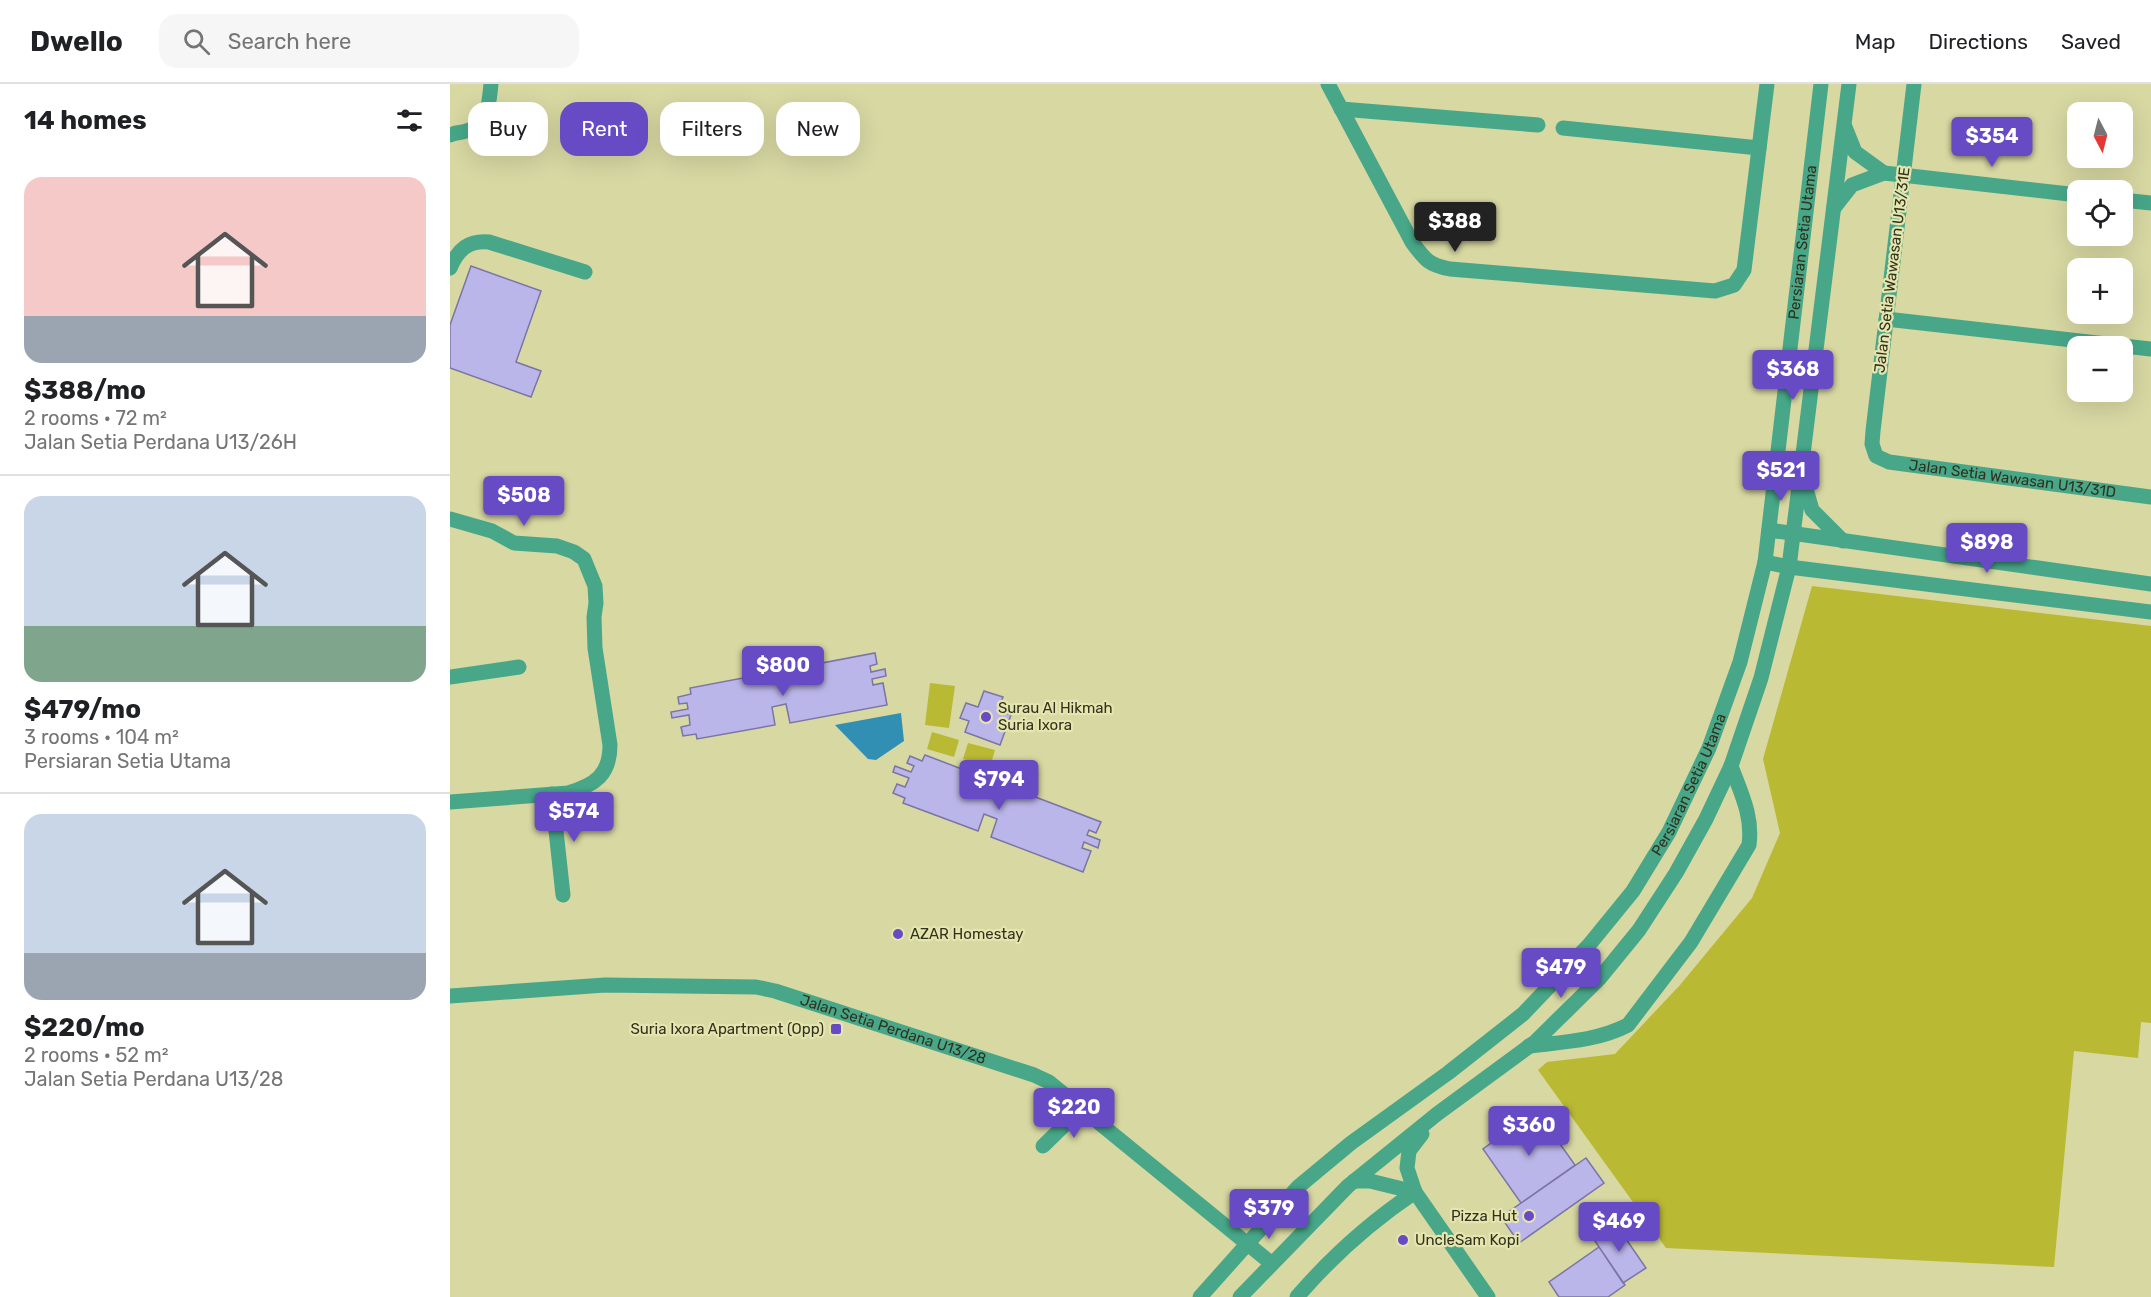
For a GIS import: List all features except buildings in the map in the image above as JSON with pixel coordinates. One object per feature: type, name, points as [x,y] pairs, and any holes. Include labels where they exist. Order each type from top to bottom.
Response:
[{"type":"street","points":[[452,131],[467,131],[480,125],[487,113],[491,84]]},
{"type":"street","points":[[1328,84],[1412,242],[1425,260],[1435,266],[1716,291],[1734,285],[1744,270],[1767,84]]},
{"type":"street","name":"Persiaran Setia Utama","points":[[1200,1297],[1298,1187],[1523,1014],[1589,945],[1633,891],[1669,832],[1709,748],[1740,662],[1765,562],[1821,84]]},
{"type":"street","name":"Persiaran Setia Utama","points":[[1240,1297],[1354,1181],[1437,1114],[1529,1046],[1599,979],[1639,930],[1676,873],[1706,819],[1731,766],[1761,678],[1789,567],[1849,84]]},
{"type":"street","name":"Jalan Setia Wawasan U13/31E","points":[[1876,456],[1872,444],[1914,84]]},
{"type":"street","points":[[1341,109],[1538,125]]},
{"type":"street","points":[[1844,122],[1855,152],[1884,173]]},
{"type":"street","points":[[1563,128],[1760,148]]},
{"type":"street","points":[[1832,210],[1852,185],[1884,173],[2067,194]]},
{"type":"street","points":[[2133,201],[2151,203]]},
{"type":"street","points":[[450,268],[461,249],[479,241],[489,242],[585,272]]},
{"type":"street","points":[[1886,319],[2151,349]]},
{"type":"street","name":"Jalan Setia Wawasan U13/31D","points":[[1876,456],[1889,462],[2151,497]]},
{"type":"street","points":[[1801,472],[1812,510],[1843,542]]},
{"type":"street","points":[[450,519],[492,531],[514,543],[557,546],[574,552],[584,559],[595,586],[595,648],[610,745],[610,757],[605,769],[598,780],[585,788],[552,794],[450,802]]},
{"type":"street","points":[[1769,530],[2151,584]]},
{"type":"street","points":[[1765,562],[1789,567],[2151,612]]},
{"type":"street","points":[[450,677],[519,667]]},
{"type":"street","points":[[1529,1046],[1593,1038],[1628,1025],[1691,942],[1749,845],[1752,828],[1731,766]]},
{"type":"street","points":[[552,794],[563,895]]},
{"type":"street","name":"Jalan Setia Perdana U13/28","points":[[450,996],[605,985],[756,987],[775,991],[1034,1075],[1049,1082],[1271,1263]]},
{"type":"street","points":[[1043,1146],[1081,1109]]},
{"type":"street","points":[[1437,1114],[1408,1151],[1407,1168],[1415,1192],[1488,1297]]},
{"type":"street","points":[[1354,1181],[1370,1181],[1415,1192]]},
{"type":"street","points":[[1297,1297],[1348,1242],[1379,1216],[1415,1192]]},
{"type":"shaded area","points":[[1812,586],[2151,626],[2151,1023],[2141,1022],[2138,1058],[2074,1051],[2054,1267],[1666,1248],[1538,1070],[1547,1062],[1615,1054],[1680,985],[1752,898],[1780,833],[1763,759]]},
{"type":"shaded area","points":[[930,683],[955,686],[949,728],[925,725]]},
{"type":"shaded area","points":[[932,732],[959,740],[954,757],[927,749]]},
{"type":"shaded area","points":[[968,743],[995,750],[990,767],[963,759]]},
{"type":"water","points":[[901,713],[904,741],[876,760],[868,759],[835,725]]},
{"type":"place","name":"Surau Al Hikmah Suria Ixora","points":[[986,717]]},
{"type":"place","name":"AZAR Homestay","points":[[898,934]]},
{"type":"place","name":"Suria Ixora Apartment (Opp)","points":[[836,1029]]},
{"type":"place","name":"Pizza Hut","points":[[1529,1216]]},
{"type":"place","name":"UncleSam Kopi","points":[[1403,1240]]}]
